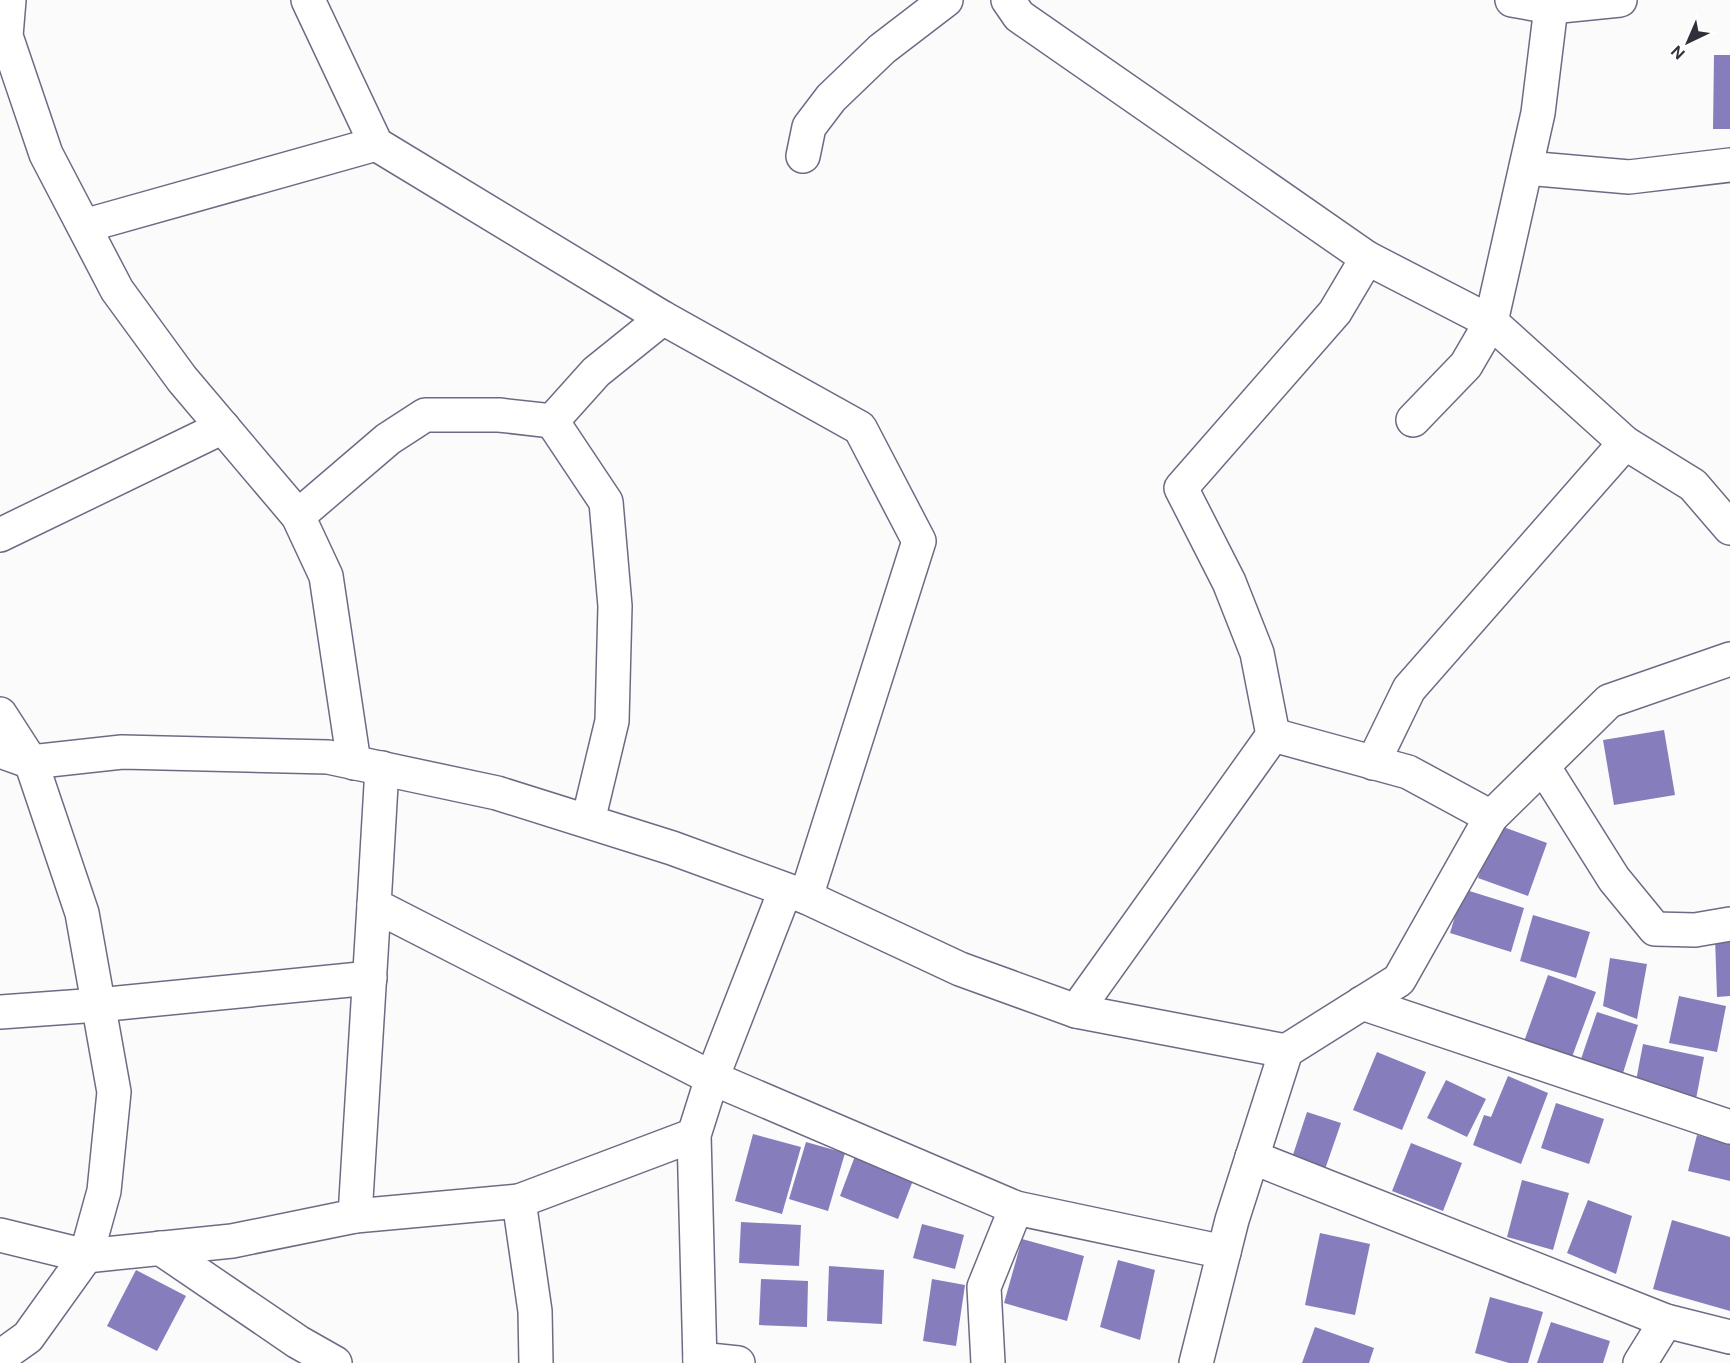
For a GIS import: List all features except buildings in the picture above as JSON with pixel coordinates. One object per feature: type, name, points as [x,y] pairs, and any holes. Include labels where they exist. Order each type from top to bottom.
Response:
[{"type":"street","points":[[9,0],[6,36],[46,154],[117,290],[182,378],[298,516],[326,576],[368,766],[374,904],[355,1216]]},
{"type":"street","points":[[308,0],[376,144],[663,318],[860,428],[919,541],[795,894],[712,1078],[694,1135],[700,1361],[738,1363]]},
{"type":"street","points":[[802,156],[809,127],[831,98],[882,49],[946,0]]},
{"type":"street","points":[[1008,0],[1019,16],[1367,258],[1491,322],[1625,443],[1693,484],[1730,528]]},
{"type":"street","points":[[1512,0],[1551,7],[1620,0]]},
{"type":"street","points":[[1413,420],[1466,365],[1491,322],[1538,113],[1551,7]]},
{"type":"street","points":[[84,226],[376,144]]},
{"type":"street","points":[[1526,168],[1629,177],[1730,165]]},
{"type":"street","points":[[1076,1011],[1273,735],[1257,653],[1229,582],[1181,488],[1335,312],[1367,258]]},
{"type":"street","points":[[552,421],[596,372],[663,318]]},
{"type":"street","points":[[298,516],[388,439],[425,415],[498,415],[552,421],[606,502],[615,606],[612,721],[588,821]]},
{"type":"street","points":[[0,535],[223,427]]},
{"type":"street","points":[[1373,763],[1409,689],[1625,443]]},
{"type":"street","points":[[1196,1363],[1224,1252],[1286,1051],[1399,980],[1491,817],[1609,701],[1730,659]]},
{"type":"street","points":[[0,714],[31,762],[82,913],[114,1092],[104,1191],[86,1256],[28,1337],[0,1357]]},
{"type":"street","points":[[1273,735],[1408,772],[1491,817]]},
{"type":"street","points":[[0,751],[31,762],[122,752],[328,757],[497,793],[672,848],[795,894],[960,969],[1076,1011],[1286,1051]]},
{"type":"street","points":[[1542,766],[1614,879],[1655,929],[1695,930],[1730,924]]},
{"type":"street","points":[[374,904],[712,1078],[1016,1208],[1224,1252]]},
{"type":"street","points":[[0,1012],[98,1005],[370,978]]},
{"type":"street","points":[[1362,1003],[1730,1127]]},
{"type":"street","points":[[0,1235],[86,1256],[232,1241],[355,1216],[519,1201],[694,1135]]},
{"type":"street","points":[[1252,1157],[1666,1321],[1730,1337]]},
{"type":"street","points":[[519,1201],[535,1311],[536,1363]]},
{"type":"street","points":[[988,1363],[984,1287],[1016,1208]]},
{"type":"street","points":[[160,1248],[288,1352],[335,1363]]},
{"type":"street","points":[[1640,1363],[1666,1321]]}]
